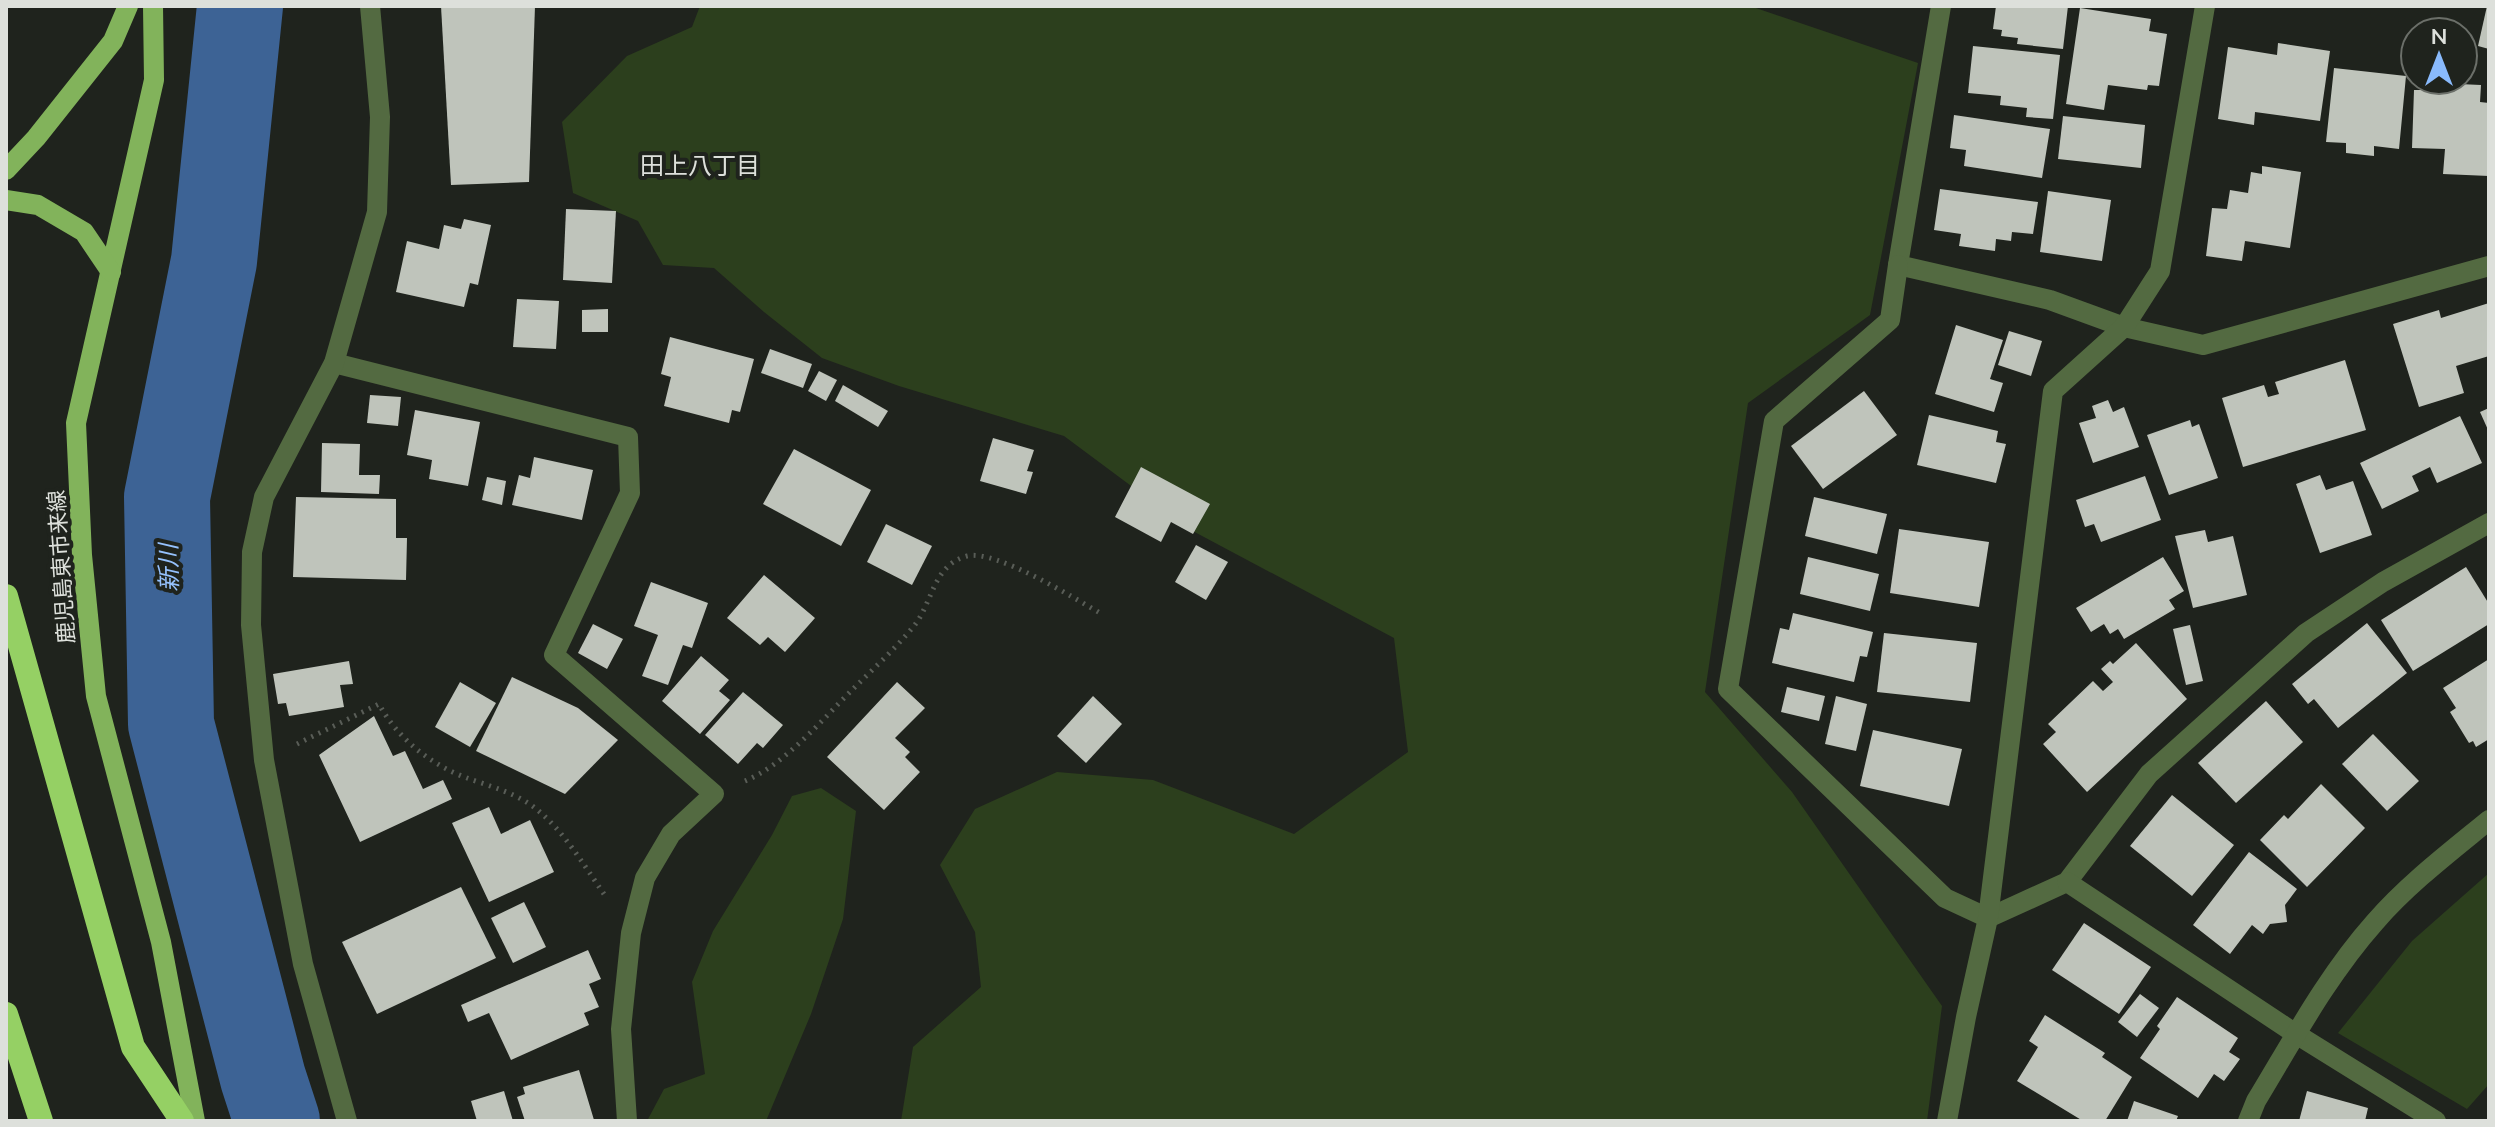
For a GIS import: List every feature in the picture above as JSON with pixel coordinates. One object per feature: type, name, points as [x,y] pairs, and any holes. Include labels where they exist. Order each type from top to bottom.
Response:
[{"type":"highway","points":[[6,596],[133,1047],[182,1121]]},
{"type":"highway","points":[[6,1014],[41,1121]]},
{"type":"main road","points":[[6,170],[36,138],[113,41],[128,6]]},
{"type":"main road","name":"鹿児島東市来線","points":[[153,6],[154,80],[76,423],[82,555],[96,696],[161,942],[195,1121]]},
{"type":"main road","points":[[6,200],[38,205],[84,232],[111,272]]},
{"type":"street","points":[[347,1121],[303,964],[264,760],[251,625],[252,552],[264,497],[334,363],[377,212],[380,117],[370,6]]},
{"type":"street","points":[[1941,6],[1890,320],[1774,421],[1728,689],[1945,898],[1988,918],[2067,882],[2149,774],[2306,633],[2383,582],[2489,523]]},
{"type":"street","points":[[1947,1121],[1988,918],[2053,391],[2124,327],[2160,271],[2205,6]]},
{"type":"street","points":[[1898,265],[2050,300],[2124,327],[2203,345],[2489,266]]},
{"type":"street","points":[[334,363],[628,437],[630,493],[554,655],[714,794],[671,834],[645,878],[631,933],[621,1029],[627,1121]]},
{"type":"street","points":[[2248,1121],[2256,1101],[2327,985],[2375,922],[2437,863],[2489,820]]},
{"type":"street","points":[[2067,882],[2296,1034],[2436,1121]]},
{"type":"path","points":[[714,794],[757,776],[802,740],[917,623],[944,568],[969,555],[1006,563],[1029,573],[1100,613]]},
{"type":"path","points":[[264,760],[379,704],[390,725],[420,752],[462,776],[532,806],[560,831],[631,933]]},
{"type":"green space","points":[[700,6],[1750,6],[1918,63],[1870,315],[1748,403],[1705,692],[1792,792],[1942,1006],[1927,1121],[901,1121],[913,1047],[981,987],[975,932],[940,865],[975,809],[1057,772],[1153,780],[1294,834],[1408,752],[1394,638],[1189,529],[1064,436],[899,386],[822,358],[714,268],[663,265],[638,221],[573,193],[562,122],[627,56],[692,27]]},
{"type":"green space","points":[[821,788],[856,811],[843,919],[811,1014],[766,1121],[647,1121],[664,1089],[705,1074],[692,982],[713,931],[772,835],[792,796]]},
{"type":"green space","points":[[2489,873],[2489,1084],[2467,1109],[2338,1033],[2412,941]]},
{"type":"building","points":[[441,6],[535,6],[529,182],[451,185]]},
{"type":"building","points":[[1996,6],[2068,6],[2063,49],[2017,44],[2018,38],[2001,36],[2002,30],[1993,29]]},
{"type":"building","points":[[2489,6],[2489,49],[2479,46]]},
{"type":"building","points":[[2080,8],[2151,19],[2149,31],[2167,34],[2159,86],[2148,85],[2147,90],[2108,85],[2104,110],[2066,104]]},
{"type":"building","points":[[2278,43],[2330,51],[2320,121],[2255,112],[2254,125],[2218,119],[2228,47],[2277,55]]},
{"type":"building","points":[[1973,46],[2060,55],[2053,119],[2026,117],[2027,108],[2000,105],[2001,96],[1968,93]]},
{"type":"building","points":[[2334,68],[2399,75],[2399,96],[2404,96],[2399,149],[2374,146],[2374,156],[2346,153],[2346,143],[2326,142]]},
{"type":"building","points":[[2481,85],[2480,102],[2489,103],[2489,176],[2443,174],[2445,149],[2412,148],[2414,96],[2479,96]]},
{"type":"building","points":[[1954,115],[2050,129],[2042,178],[1964,166],[1966,150],[1950,148]]},
{"type":"building","points":[[2063,116],[2145,125],[2141,168],[2058,159]]},
{"type":"building","points":[[2262,166],[2301,172],[2290,248],[2245,241],[2242,261],[2206,256],[2212,208],[2227,209],[2230,190],[2248,193],[2251,172],[2262,174]]},
{"type":"building","points":[[1940,189],[2038,202],[2033,234],[2012,232],[2011,241],[1996,239],[1995,251],[1959,246],[1961,234],[1934,230]]},
{"type":"building","points":[[2048,191],[2111,200],[2102,261],[2040,252]]},
{"type":"building","points":[[566,209],[616,211],[612,283],[563,280]]},
{"type":"building","points":[[464,219],[491,225],[478,285],[470,283],[464,307],[396,292],[407,241],[439,249],[444,225],[461,229]]},
{"type":"building","points":[[517,299],[559,301],[556,349],[513,347]]},
{"type":"building","points":[[2489,303],[2489,356],[2456,366],[2464,393],[2419,407],[2393,324],[2439,310],[2441,318]]},
{"type":"building","points":[[608,309],[608,332],[582,332],[582,310]]},
{"type":"building","points":[[1956,325],[2003,340],[1990,379],[2003,383],[1994,412],[1935,394]]},
{"type":"building","points":[[2009,331],[2042,341],[2031,376],[1998,365]]},
{"type":"building","points":[[670,337],[754,359],[740,412],[732,410],[729,423],[664,406],[671,377],[661,374]]},
{"type":"building","points":[[770,349],[812,364],[803,388],[761,373]]},
{"type":"building","points":[[2345,360],[2366,430],[2243,467],[2222,398],[2264,385],[2268,397],[2279,394],[2275,382]]},
{"type":"building","points":[[819,371],[837,380],[826,401],[808,391]]},
{"type":"building","points":[[843,385],[888,411],[878,427],[835,401]]},
{"type":"building","points":[[1864,391],[1897,435],[1823,489],[1791,446]]},
{"type":"building","points":[[370,395],[401,397],[398,426],[367,423]]},
{"type":"building","points":[[2108,400],[2113,412],[2124,407],[2139,447],[2093,463],[2079,423],[2096,418],[2092,406]]},
{"type":"building","points":[[2489,408],[2489,432],[2480,412]]},
{"type":"building","points":[[415,410],[480,422],[468,486],[429,479],[432,460],[407,455]]},
{"type":"building","points":[[1929,415],[1998,431],[1996,442],[2006,444],[1996,483],[1917,465]]},
{"type":"building","points":[[2460,416],[2482,463],[2437,483],[2430,467],[2412,476],[2419,491],[2382,509],[2360,463]]},
{"type":"building","points":[[2190,420],[2192,427],[2199,424],[2218,478],[2169,495],[2147,435]]},
{"type":"building","points":[[993,438],[1034,450],[1027,471],[1033,472],[1026,494],[980,481]]},
{"type":"building","points":[[322,443],[360,444],[359,475],[380,475],[379,494],[321,492]]},
{"type":"building","points":[[794,449],[871,490],[841,546],[763,504]]},
{"type":"building","points":[[534,457],[593,470],[582,520],[512,505],[519,475],[530,478]]},
{"type":"building","points":[[1141,467],[1210,504],[1193,534],[1171,522],[1161,542],[1115,517]]},
{"type":"building","points":[[2320,475],[2326,490],[2353,481],[2372,535],[2320,553],[2296,484]]},
{"type":"building","points":[[2145,476],[2161,520],[2101,542],[2094,524],[2085,527],[2076,500]]},
{"type":"building","points":[[487,477],[506,481],[502,505],[482,500]]},
{"type":"building","points":[[296,497],[396,499],[396,538],[407,538],[406,580],[293,577]]},
{"type":"building","points":[[1814,497],[1887,514],[1877,554],[1805,536]]},
{"type":"building","points":[[886,524],[932,546],[912,585],[867,562]]},
{"type":"building","points":[[1899,529],[1989,542],[1979,607],[1890,593]]},
{"type":"building","points":[[2205,530],[2208,542],[2233,536],[2247,595],[2193,608],[2175,536]]},
{"type":"building","points":[[1196,545],[1228,562],[1206,600],[1175,582]]},
{"type":"building","points":[[1808,557],[1879,574],[1870,611],[1800,594]]},
{"type":"building","points":[[2163,557],[2184,591],[2169,600],[2175,609],[2124,639],[2118,629],[2110,634],[2104,624],[2091,632],[2076,608]]},
{"type":"building","points":[[2466,567],[2489,604],[2489,624],[2413,671],[2381,620]]},
{"type":"building","points":[[764,575],[815,618],[785,652],[768,637],[760,645],[727,618]]},
{"type":"building","points":[[651,582],[708,603],[692,648],[683,645],[668,685],[642,676],[658,635],[634,626]]},
{"type":"building","points":[[1793,613],[1873,632],[1867,657],[1860,656],[1854,682],[1772,663],[1780,628],[1789,630]]},
{"type":"building","points":[[2367,623],[2407,673],[2338,728],[2314,699],[2308,704],[2292,684]]},
{"type":"building","points":[[593,624],[623,639],[607,669],[578,653]]},
{"type":"building","points":[[2190,625],[2203,681],[2186,685],[2173,629]]},
{"type":"building","points":[[1884,633],[1977,643],[1970,702],[1877,692]]},
{"type":"building","points":[[2136,643],[2187,699],[2087,792],[2043,744],[2056,732],[2048,724],[2093,681],[2103,691],[2113,682],[2101,669],[2110,661],[2113,664]]},
{"type":"building","points":[[701,656],[729,680],[719,691],[730,700],[700,734],[662,701]]},
{"type":"building","points":[[2489,659],[2489,739],[2476,747],[2473,741],[2469,743],[2450,712],[2456,708],[2443,688]]},
{"type":"building","points":[[349,661],[353,684],[340,685],[344,707],[289,716],[286,703],[278,704],[273,674]]},
{"type":"building","points":[[512,677],[578,708],[618,740],[565,794],[476,751]]},
{"type":"building","points":[[460,682],[496,703],[470,747],[435,727]]},
{"type":"building","points":[[897,682],[925,708],[895,738],[910,752],[905,757],[920,772],[884,810],[827,757]]},
{"type":"building","points":[[1787,687],[1825,696],[1819,721],[1781,712]]},
{"type":"building","points":[[743,692],[783,725],[763,748],[757,743],[738,764],[705,735]]},
{"type":"building","points":[[1093,696],[1122,724],[1086,763],[1057,736]]},
{"type":"building","points":[[1836,696],[1867,704],[1856,751],[1825,744]]},
{"type":"building","points":[[2266,701],[2303,742],[2236,803],[2198,763]]},
{"type":"building","points":[[374,716],[393,756],[405,751],[423,789],[443,780],[452,799],[360,842],[319,755]]},
{"type":"building","points":[[1873,730],[1962,749],[1949,806],[1860,786]]},
{"type":"building","points":[[2373,734],[2419,781],[2387,811],[2342,764]]},
{"type":"building","points":[[2321,784],[2365,828],[2307,887],[2260,840],[2284,815],[2288,819]]},
{"type":"building","points":[[2172,795],[2234,845],[2192,896],[2130,846]]},
{"type":"building","points":[[489,807],[501,834],[530,820],[554,872],[489,902],[452,823]]},
{"type":"building","points":[[2249,852],[2297,889],[2285,905],[2287,922],[2270,924],[2263,934],[2252,925],[2230,954],[2193,925]]},
{"type":"building","points":[[461,887],[496,958],[377,1014],[342,942]]},
{"type":"building","points":[[524,902],[546,947],[513,963],[491,918]]},
{"type":"building","points":[[2084,923],[2151,967],[2119,1014],[2052,970]]},
{"type":"building","points":[[588,950],[601,979],[589,984],[599,1007],[584,1013],[589,1025],[511,1060],[489,1013],[468,1022],[461,1005]]},
{"type":"building","points":[[2140,994],[2159,1008],[2137,1037],[2118,1022]]},
{"type":"building","points":[[2177,997],[2238,1038],[2229,1052],[2240,1059],[2224,1081],[2214,1074],[2198,1098],[2140,1058]]},
{"type":"building","points":[[2045,1015],[2105,1053],[2102,1057],[2132,1077],[2105,1121],[2083,1121],[2017,1081],[2038,1047],[2029,1041]]},
{"type":"building","points":[[579,1070],[594,1120],[525,1121],[517,1097],[525,1094],[523,1087]]},
{"type":"building","points":[[504,1091],[513,1121],[477,1121],[471,1101]]},
{"type":"building","points":[[2307,1091],[2368,1108],[2365,1121],[2299,1121]]},
{"type":"building","points":[[2134,1101],[2178,1116],[2176,1121],[2127,1121]]},
{"type":"waterway","name":"新川","points":[[240,6],[214,261],[167,497],[171,724],[263,1078],[277,1121]]},
{"type":"district","name":"田上八丁目","points":[[700,166]]}]
